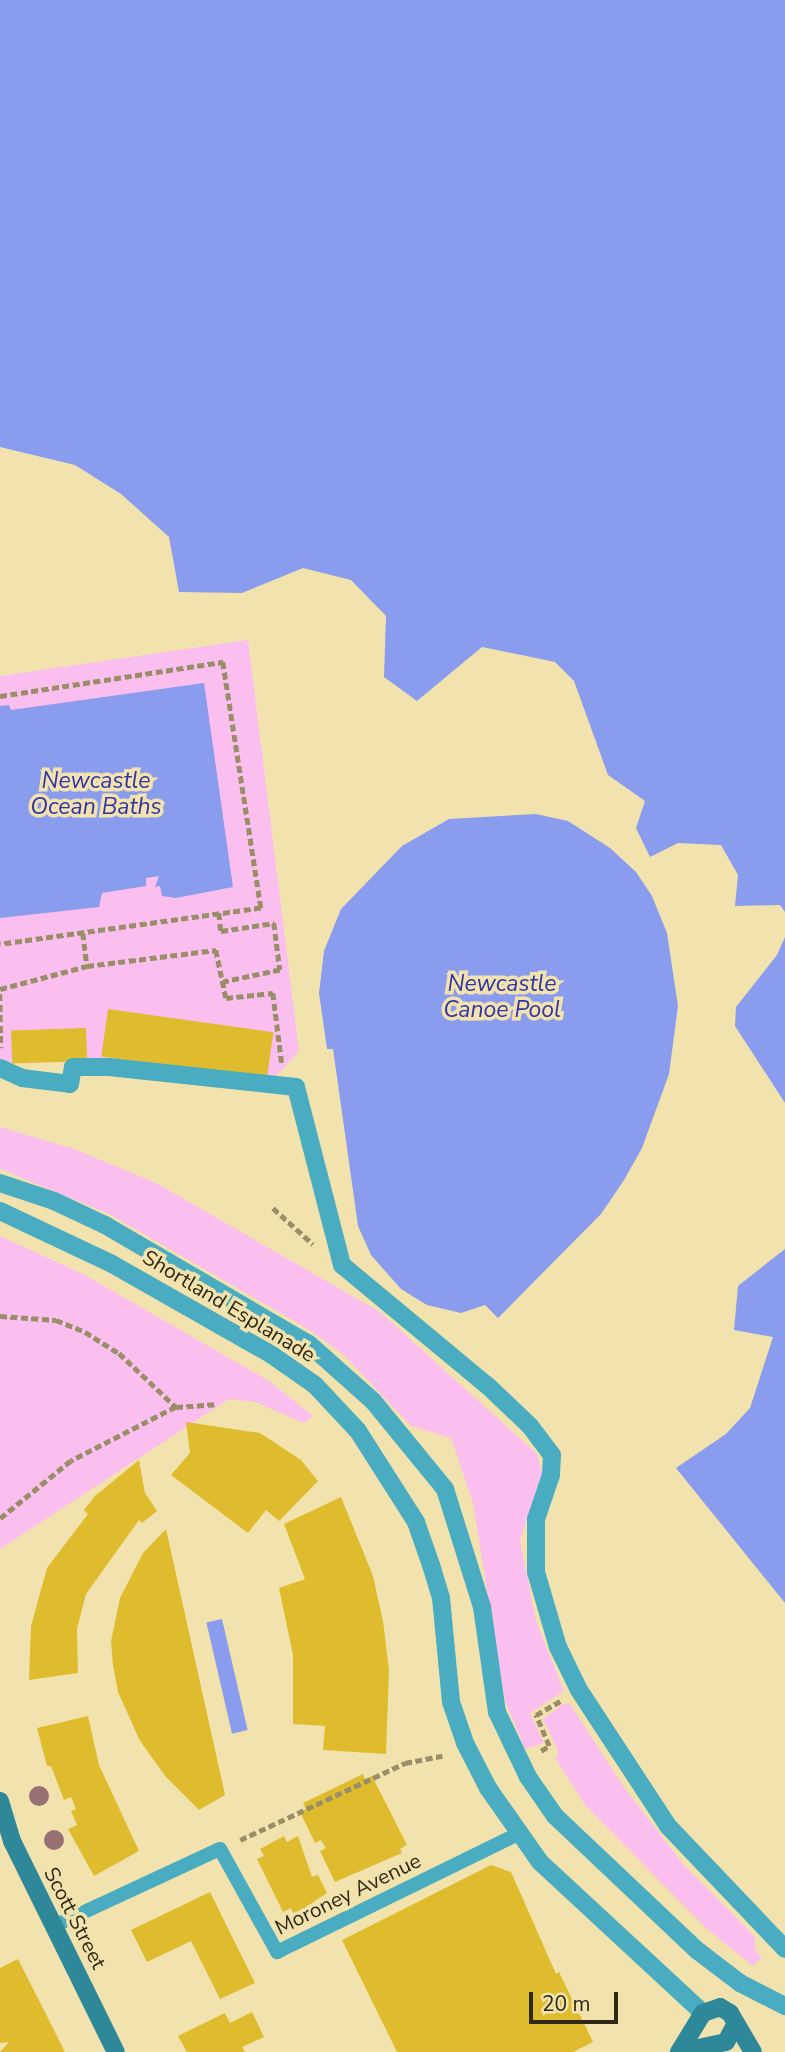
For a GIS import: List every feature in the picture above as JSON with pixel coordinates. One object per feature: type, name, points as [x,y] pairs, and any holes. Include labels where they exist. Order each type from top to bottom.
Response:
[{"type":"street","points":[[1,1068],[22,1078],[70,1084],[72,1067],[296,1087],[342,1265],[488,1386],[530,1426],[552,1455],[551,1475],[536,1519],[536,1572],[558,1647],[579,1690],[668,1826],[785,1948]]},
{"type":"street","points":[[0,1183],[54,1201],[105,1225],[310,1344],[373,1401],[445,1489],[482,1607],[497,1712],[528,1777],[563,1823],[698,1951],[740,1983],[785,2006]]},
{"type":"street","name":"Shortland Esplanade","points":[[0,1211],[113,1264],[272,1355],[315,1385],[358,1431],[416,1522],[441,1598],[451,1702],[464,1743],[518,1834],[540,1863],[702,2016],[699,2031],[724,2046]]},
{"type":"street","name":"Scott Street","points":[[0,1801],[6,1843],[54,1926],[116,2052]]},
{"type":"street","points":[[680,2052],[702,2016],[720,2007],[730,2012],[753,2052]]},
{"type":"street","points":[[680,2052],[724,2046],[736,2023]]},
{"type":"lane","name":"Moroney Avenue","points":[[220,1849],[277,1952],[518,1834]]},
{"type":"lane","points":[[54,1926],[220,1849]]},
{"type":"path","points":[[0,696],[223,663],[261,908],[0,944]]},
{"type":"path","points":[[219,913],[221,931],[274,923],[280,970],[223,982]]},
{"type":"path","points":[[83,933],[87,967]]},
{"type":"path","points":[[1,1068],[0,991],[87,967],[216,950],[226,998],[273,993],[284,1086]]},
{"type":"path","points":[[273,1208],[293,1230]]},
{"type":"path","points":[[0,1315],[56,1320],[85,1332],[119,1353],[176,1407]]},
{"type":"path","points":[[0,1519],[71,1461],[176,1407],[215,1404]]},
{"type":"path","points":[[550,1746],[536,1715],[557,1703]]},
{"type":"path","points":[[220,1849],[405,1763],[442,1756]]},
{"type":"shaded area","points":[[248,640],[299,1051],[276,1076],[110,1062],[0,1062],[0,676]]},
{"type":"shaded area","points":[[0,1127],[74,1149],[156,1183],[380,1312],[537,1454],[542,1473],[520,1540],[536,1621],[564,1691],[530,1713],[544,1743],[525,1749],[505,1701],[473,1503],[451,1438],[411,1426],[344,1355],[308,1329],[109,1214],[0,1169]]},
{"type":"shaded area","points":[[0,1236],[83,1274],[269,1381],[313,1416],[304,1423],[255,1402],[229,1399],[0,1549]]},
{"type":"shaded area","points":[[563,1704],[570,1704],[623,1786],[683,1864],[755,1937],[755,1951],[762,1957],[753,1966],[706,1928],[585,1805],[555,1758],[559,1753],[543,1719]]},
{"type":"water","points":[[0,0],[785,0],[785,912],[780,905],[735,906],[738,875],[721,845],[678,843],[650,857],[636,828],[645,801],[608,775],[574,681],[555,662],[482,647],[417,701],[384,677],[386,616],[351,580],[303,568],[242,593],[179,592],[169,537],[121,494],[75,465],[0,447]]},
{"type":"water","name":"Newcastle Ocean Baths","points":[[204,683],[233,887],[176,898],[162,896],[160,886],[155,887],[159,876],[146,878],[146,886],[102,893],[99,907],[0,918],[0,706],[9,705],[11,710]]},
{"type":"water","name":"Newcastle Canoe Pool","points":[[536,814],[568,821],[610,848],[636,872],[652,896],[667,933],[678,1006],[669,1074],[642,1148],[624,1180],[601,1214],[498,1318],[485,1305],[461,1313],[427,1305],[401,1289],[371,1255],[358,1226],[333,1049],[327,1049],[319,993],[324,951],[341,909],[402,846],[449,819]]},
{"type":"water","points":[[785,937],[785,1103],[735,1026],[736,1007],[777,955]]},
{"type":"water","points":[[785,1249],[785,1603],[676,1468],[726,1434],[750,1408],[773,1337],[734,1330],[738,1286]]},
{"type":"water","points":[[222,1619],[248,1730],[232,1734],[206,1623]]},
{"type":"building","points":[[108,1009],[273,1032],[267,1080],[101,1057]]},
{"type":"building","points":[[86,1028],[87,1061],[12,1064],[11,1031]]},
{"type":"building","points":[[186,1422],[260,1433],[301,1460],[318,1481],[279,1521],[266,1510],[248,1533],[171,1475],[190,1453]]},
{"type":"building","points":[[139,1460],[145,1493],[157,1511],[142,1523],[139,1520],[86,1594],[77,1629],[78,1673],[29,1680],[31,1626],[47,1568],[88,1514],[84,1510],[95,1496]]},
{"type":"building","points":[[341,1497],[373,1576],[383,1621],[389,1670],[386,1754],[323,1750],[325,1726],[293,1724],[293,1655],[279,1588],[305,1579],[284,1524]]},
{"type":"building","points":[[166,1529],[225,1795],[199,1810],[166,1777],[140,1741],[118,1692],[113,1665],[111,1641],[120,1598],[143,1553]]},
{"type":"building","points":[[88,1716],[99,1765],[139,1851],[94,1876],[68,1829],[77,1825],[71,1811],[76,1809],[71,1797],[64,1800],[51,1766],[47,1766],[37,1728]]},
{"type":"building","points":[[363,1774],[365,1779],[372,1776],[407,1845],[400,1849],[402,1853],[335,1882],[320,1851],[326,1848],[321,1840],[315,1843],[300,1812],[306,1809],[303,1803]]},
{"type":"building","points":[[284,1836],[287,1842],[298,1836],[312,1877],[318,1875],[327,1893],[294,1915],[291,1908],[283,1912],[257,1859],[264,1856],[260,1849]]},
{"type":"building","points":[[491,1865],[511,1872],[556,1974],[559,1972],[593,2042],[573,2052],[397,2052],[342,1940]]},
{"type":"building","points":[[210,1892],[255,1983],[220,1999],[191,1941],[147,1962],[131,1930]]},
{"type":"building","points":[[18,1959],[65,2052],[0,2052],[9,2042],[0,2043],[0,1968]]},
{"type":"building","points":[[252,2012],[264,2037],[242,2047],[245,2052],[187,2052],[178,2036],[225,2013],[230,2023]]}]
